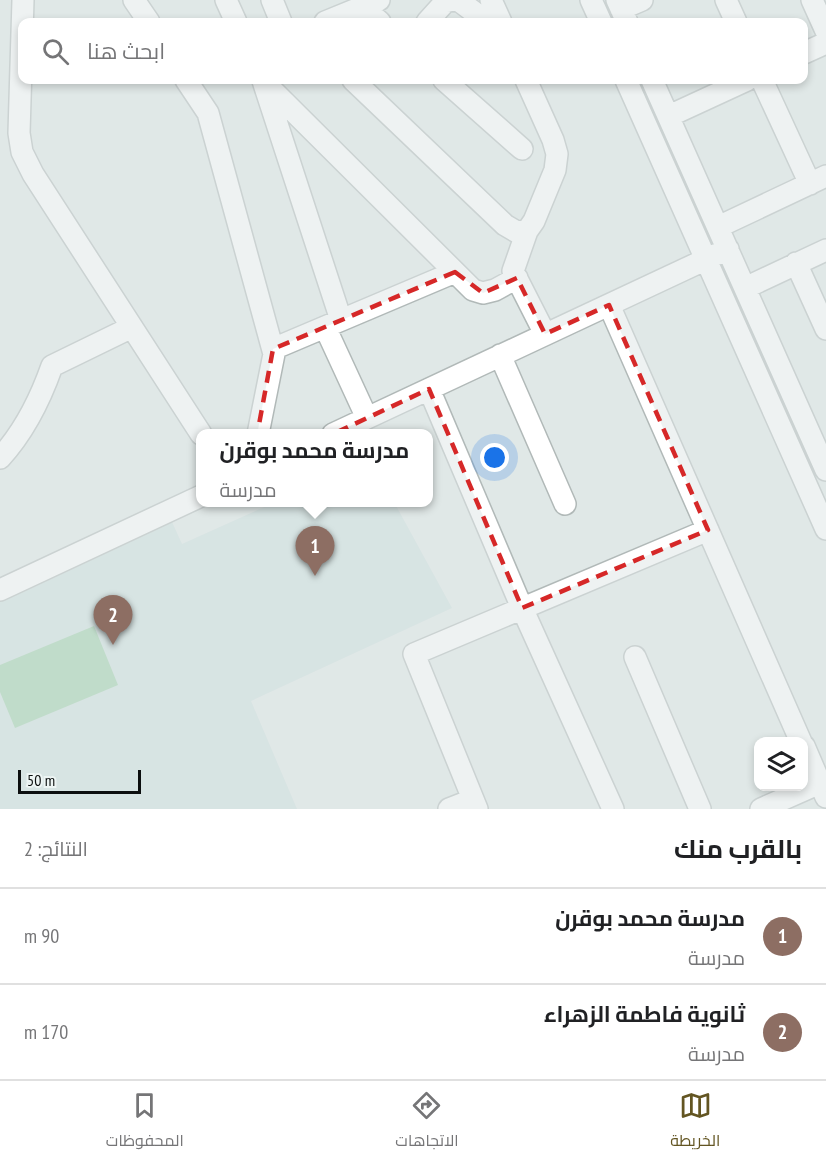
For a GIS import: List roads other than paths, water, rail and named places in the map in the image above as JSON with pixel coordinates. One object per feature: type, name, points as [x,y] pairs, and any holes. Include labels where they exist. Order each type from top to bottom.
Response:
[{"type":"street","points":[[22,18],[23,0]]},
{"type":"street","points":[[134,0],[146,18]]},
{"type":"street","points":[[226,0],[234,18]]},
{"type":"street","points":[[272,0],[279,18]]},
{"type":"street","points":[[431,18],[446,1],[458,0],[484,8],[496,18]]},
{"type":"street","points":[[591,0],[599,18]]},
{"type":"street","points":[[622,11],[642,0]]},
{"type":"street","points":[[726,0],[734,18]]},
{"type":"street","points":[[812,0],[826,31]]},
{"type":"street","points":[[333,18],[360,5],[375,18]]},
{"type":"street","points":[[808,51],[826,43]]},
{"type":"street","points":[[20,84],[19,134],[22,152],[33,174],[198,429]]},
{"type":"street","points":[[190,84],[208,113],[273,349],[274,354],[259,429]]},
{"type":"street","points":[[266,84],[333,324],[368,418]]},
{"type":"street","points":[[269,84],[473,290],[483,293],[495,290],[517,278]]},
{"type":"street","points":[[357,84],[505,225],[517,232],[527,231]]},
{"type":"street","points":[[449,84],[522,149]]},
{"type":"street","points":[[528,84],[557,154],[555,170],[534,221],[527,231],[513,271],[545,334]]},
{"type":"street","points":[[628,84],[826,529]]},
{"type":"street","points":[[654,84],[826,470]]},
{"type":"street","points":[[669,116],[738,84]]},
{"type":"street","points":[[718,227],[818,180],[764,84]]},
{"type":"street","points":[[344,429],[728,249]]},
{"type":"street","points":[[745,288],[826,250]]},
{"type":"street","points":[[796,264],[826,329]]},
{"type":"street","points":[[273,349],[455,272]]},
{"type":"street","points":[[609,304],[799,737]]},
{"type":"street","points":[[0,458],[26,425],[52,366],[132,327]]},
{"type":"street","points":[[500,355],[565,504]]},
{"type":"street","points":[[429,389],[522,608],[613,809]]},
{"type":"street","points":[[0,590],[196,497]]},
{"type":"street","points":[[449,809],[474,804],[414,654],[708,530]]},
{"type":"street","points":[[635,657],[700,809]]},
{"type":"street","points":[[761,809],[823,790],[808,755]]},
{"type":"place","name":"مدرسة محمد بوقرن","points":[[315,576]]},
{"type":"place","name":"ثانوية فاطمة الزهراء","points":[[113,645]]}]
